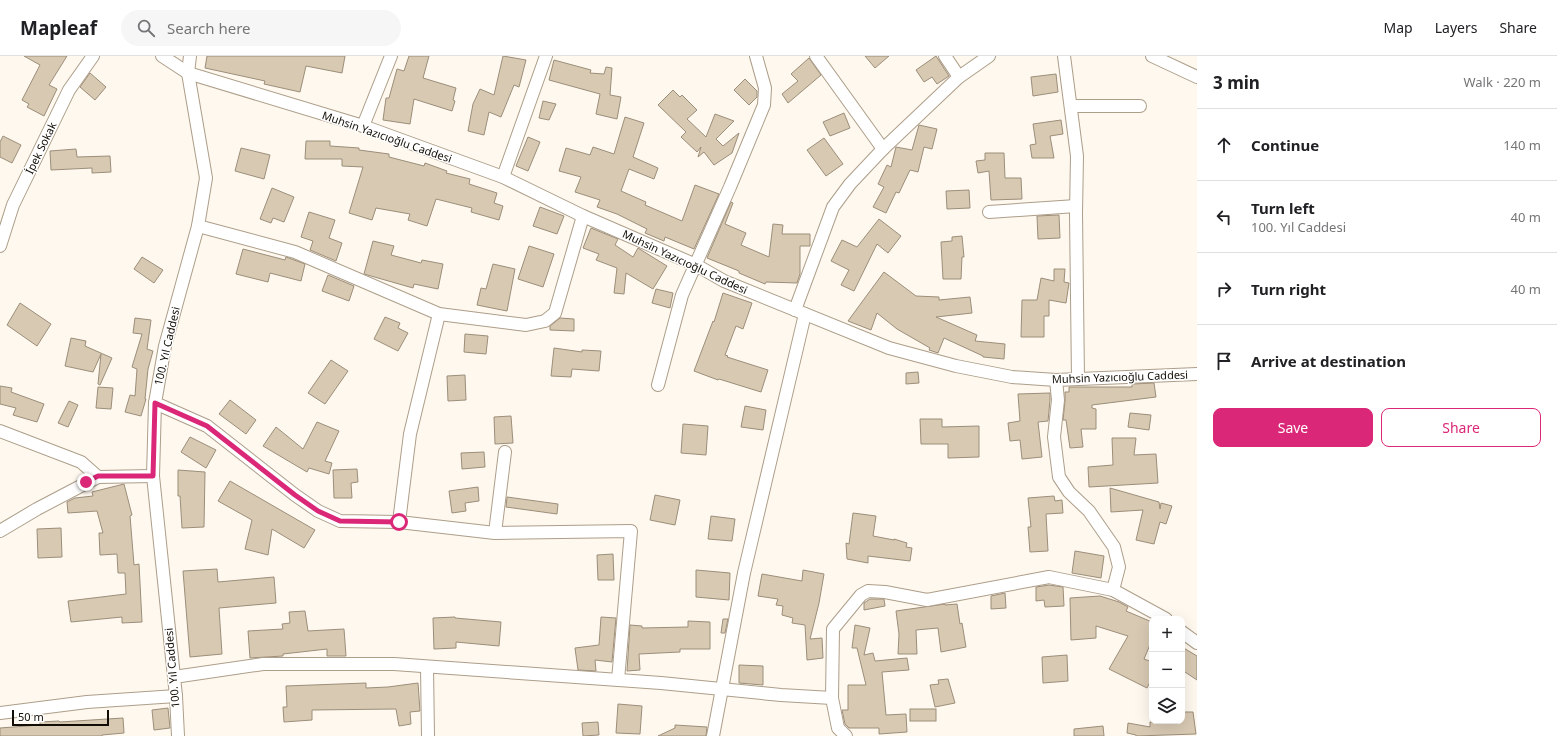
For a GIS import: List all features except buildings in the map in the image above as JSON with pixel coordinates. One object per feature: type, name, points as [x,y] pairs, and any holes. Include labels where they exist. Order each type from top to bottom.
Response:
[{"type":"street","name":"İpek Sokak","points":[[0,246],[13,205],[70,90],[93,56]]},
{"type":"street","name":"Muhsin Yazıcıoğlu Caddesi","points":[[162,56],[188,73],[363,126],[503,178],[583,216],[633,236],[696,265],[724,282],[889,348],[956,366],[1012,376],[1056,380],[1197,374]]},
{"type":"street","name":"100. Yıl Caddesi","points":[[178,736],[176,696],[153,476],[155,403],[165,346],[198,226],[206,178],[188,73],[190,56]]},
{"type":"street","points":[[363,126],[391,56]]},
{"type":"street","points":[[503,178],[546,56]]},
{"type":"street","points":[[658,385],[682,295],[764,105],[765,88],[756,56]]},
{"type":"street","points":[[816,56],[883,148]]},
{"type":"street","points":[[945,56],[958,77]]},
{"type":"street","points":[[713,736],[744,573],[800,312],[833,207],[850,184],[883,148],[958,77],[989,56]]},
{"type":"street","points":[[1064,56],[1077,156],[1076,206],[1078,379]]},
{"type":"street","points":[[1152,56],[1197,77]]},
{"type":"street","points":[[1071,106],[1140,106]]},
{"type":"street","points":[[989,212],[1076,206]]},
{"type":"street","points":[[198,226],[295,252],[439,314],[526,325],[545,321],[555,313],[583,216]]},
{"type":"street","points":[[399,522],[410,434],[439,314]]},
{"type":"street","points":[[1056,380],[1058,400],[1054,437],[1059,477],[1069,492],[1089,511],[1114,547],[1119,566],[1114,590]]},
{"type":"street","points":[[155,403],[207,426],[295,495],[318,511],[340,521],[399,522],[495,533],[631,531],[618,680]]},
{"type":"street","points":[[0,432],[81,462],[98,476]]},
{"type":"street","points":[[495,533],[505,452]]},
{"type":"street","points":[[0,531],[98,476],[153,476]]},
{"type":"street","points":[[846,736],[838,728],[832,698],[833,629],[861,595],[868,591],[885,592],[927,600],[1049,576],[1114,590],[1161,616]]},
{"type":"street","points":[[1185,634],[1197,643]]},
{"type":"street","points":[[174,677],[263,664],[394,664],[618,680],[832,698]]},
{"type":"street","points":[[427,667],[428,736]]},
{"type":"street","points":[[0,713],[87,702],[176,696]]},
{"type":"route","points":[[86,482],[98,476],[153,476],[155,403],[207,426],[295,495],[318,511],[340,521],[399,522]]}]
